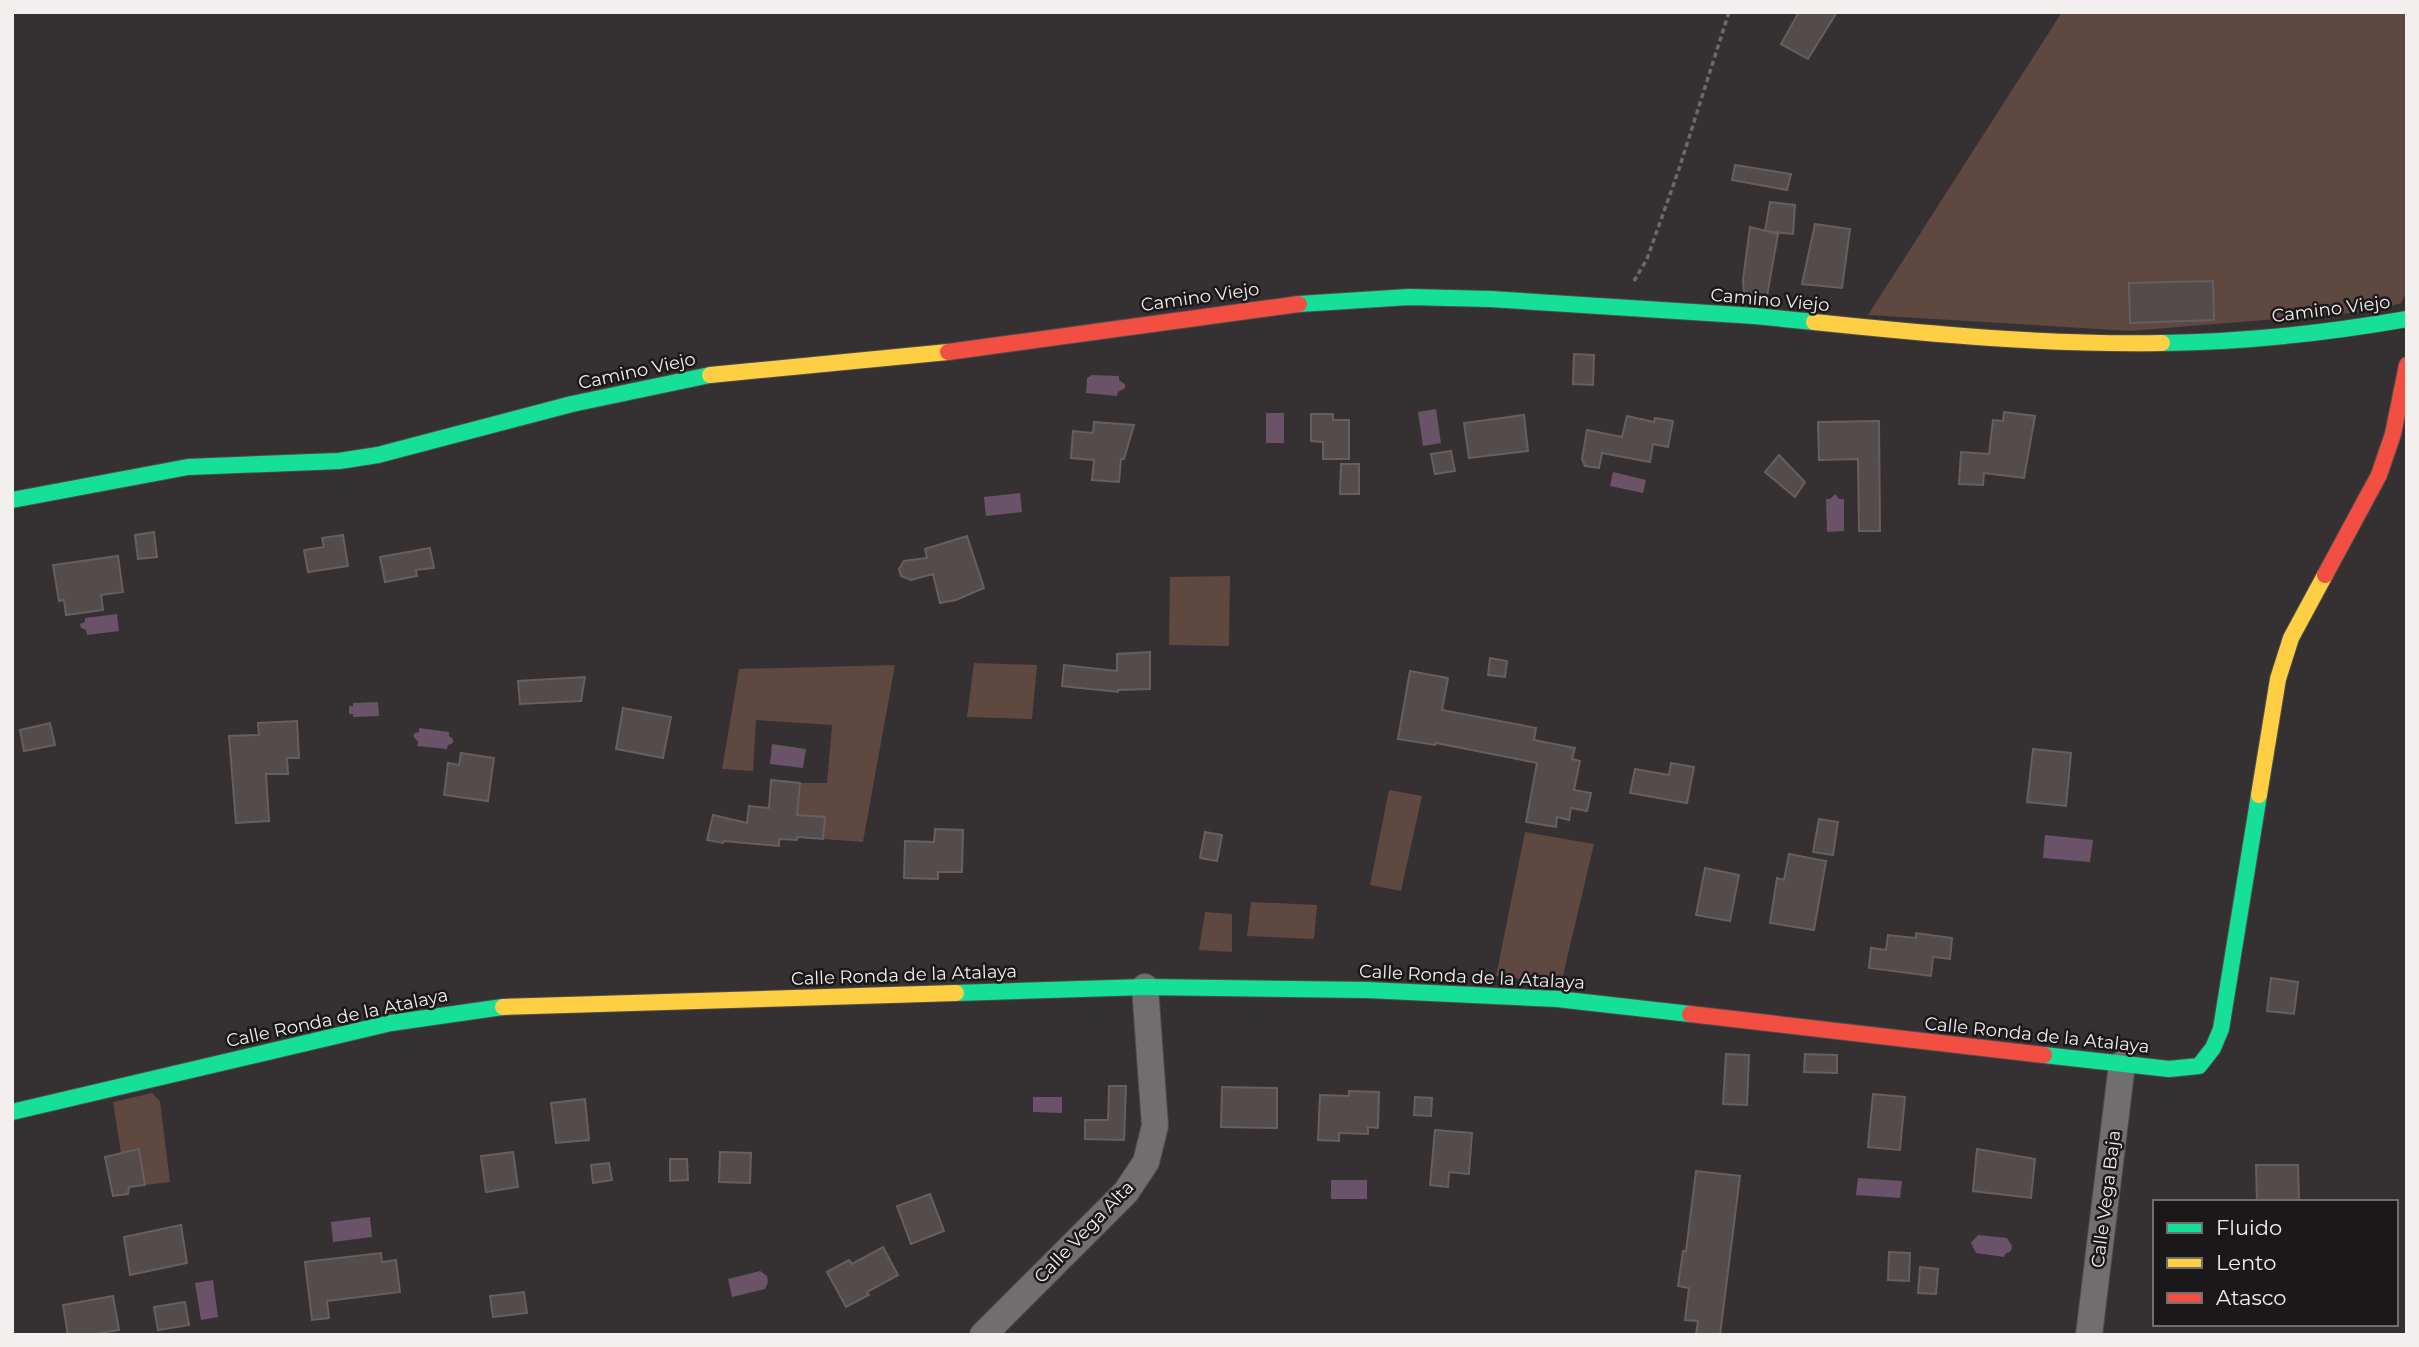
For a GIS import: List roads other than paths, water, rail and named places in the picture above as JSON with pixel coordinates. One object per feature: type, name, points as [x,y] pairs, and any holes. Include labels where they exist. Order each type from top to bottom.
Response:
[{"type":"street","name":"Camino Viejo","points":[[12,500],[188,467],[338,461],[378,454],[572,404],[711,375],[928,355],[1268,306],[1409,297],[1490,299],[1755,316],[1903,331],[2110,344],[2212,342],[2354,328],[2407,319]]},
{"type":"street","name":"Calle Ronda de la Atalaya","points":[[12,1112],[378,1026],[480,1009],[1145,987],[1367,990],[1557,999],[2169,1069],[2199,1066],[2213,1048],[2221,1029],[2278,679],[2291,638],[2382,468],[2393,434],[2407,365]]},
{"type":"street","name":"Calle Vega Alta","points":[[983,1335],[1126,1192],[1146,1161],[1155,1126],[1145,987]]},
{"type":"street","name":"Calle Vega Baja","points":[[2089,1335],[2122,1064]]}]
